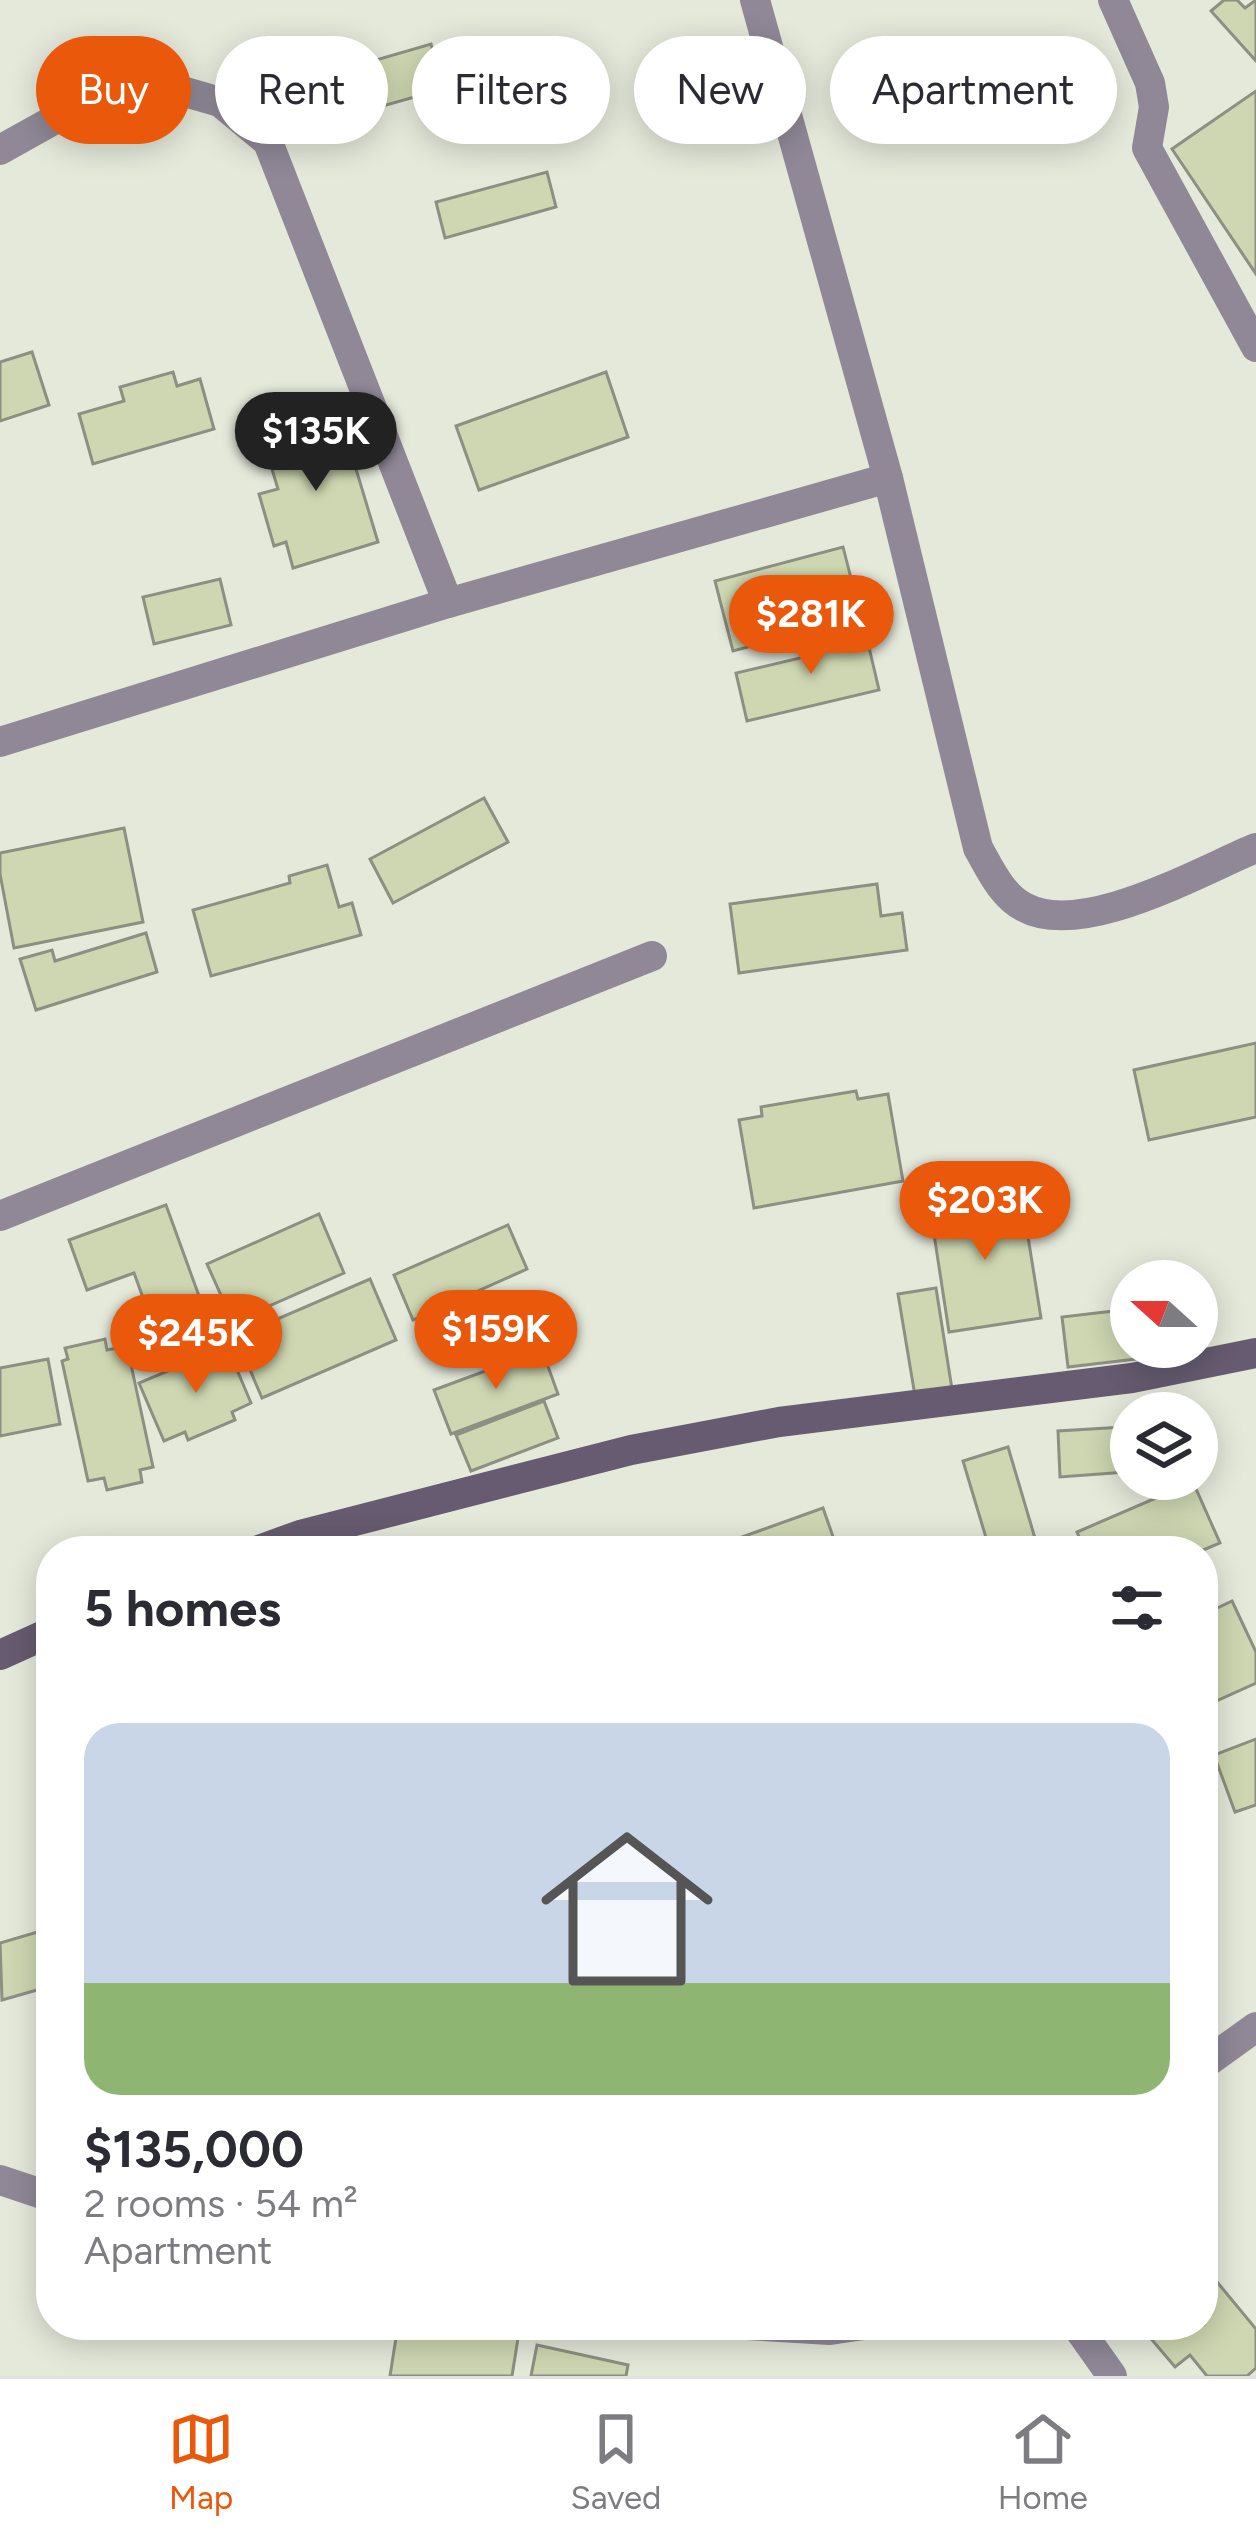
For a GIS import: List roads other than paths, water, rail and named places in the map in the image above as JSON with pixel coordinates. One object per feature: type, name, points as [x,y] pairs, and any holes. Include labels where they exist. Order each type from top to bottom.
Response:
[{"type":"street","points":[[755,0],[888,478],[978,848],[998,883],[1024,908],[1062,917],[1118,906],[1256,848]]},
{"type":"street","points":[[1113,0],[1150,83],[1154,106],[1147,148],[1256,347]]},
{"type":"street","points":[[0,150],[59,117],[161,86],[220,102],[268,142],[448,603]]},
{"type":"street","points":[[0,742],[448,603],[888,478]]},
{"type":"street","points":[[0,1216],[652,956]]},
{"type":"street","points":[[297,1536],[631,1450],[779,1422],[1132,1378],[1256,1353]]},
{"type":"street","points":[[0,1655],[36,1639]]},
{"type":"street","points":[[1218,2054],[1256,2027]]},
{"type":"street","points":[[0,2180],[36,2192]]},
{"type":"street","points":[[1087,2340],[1112,2376]]}]
